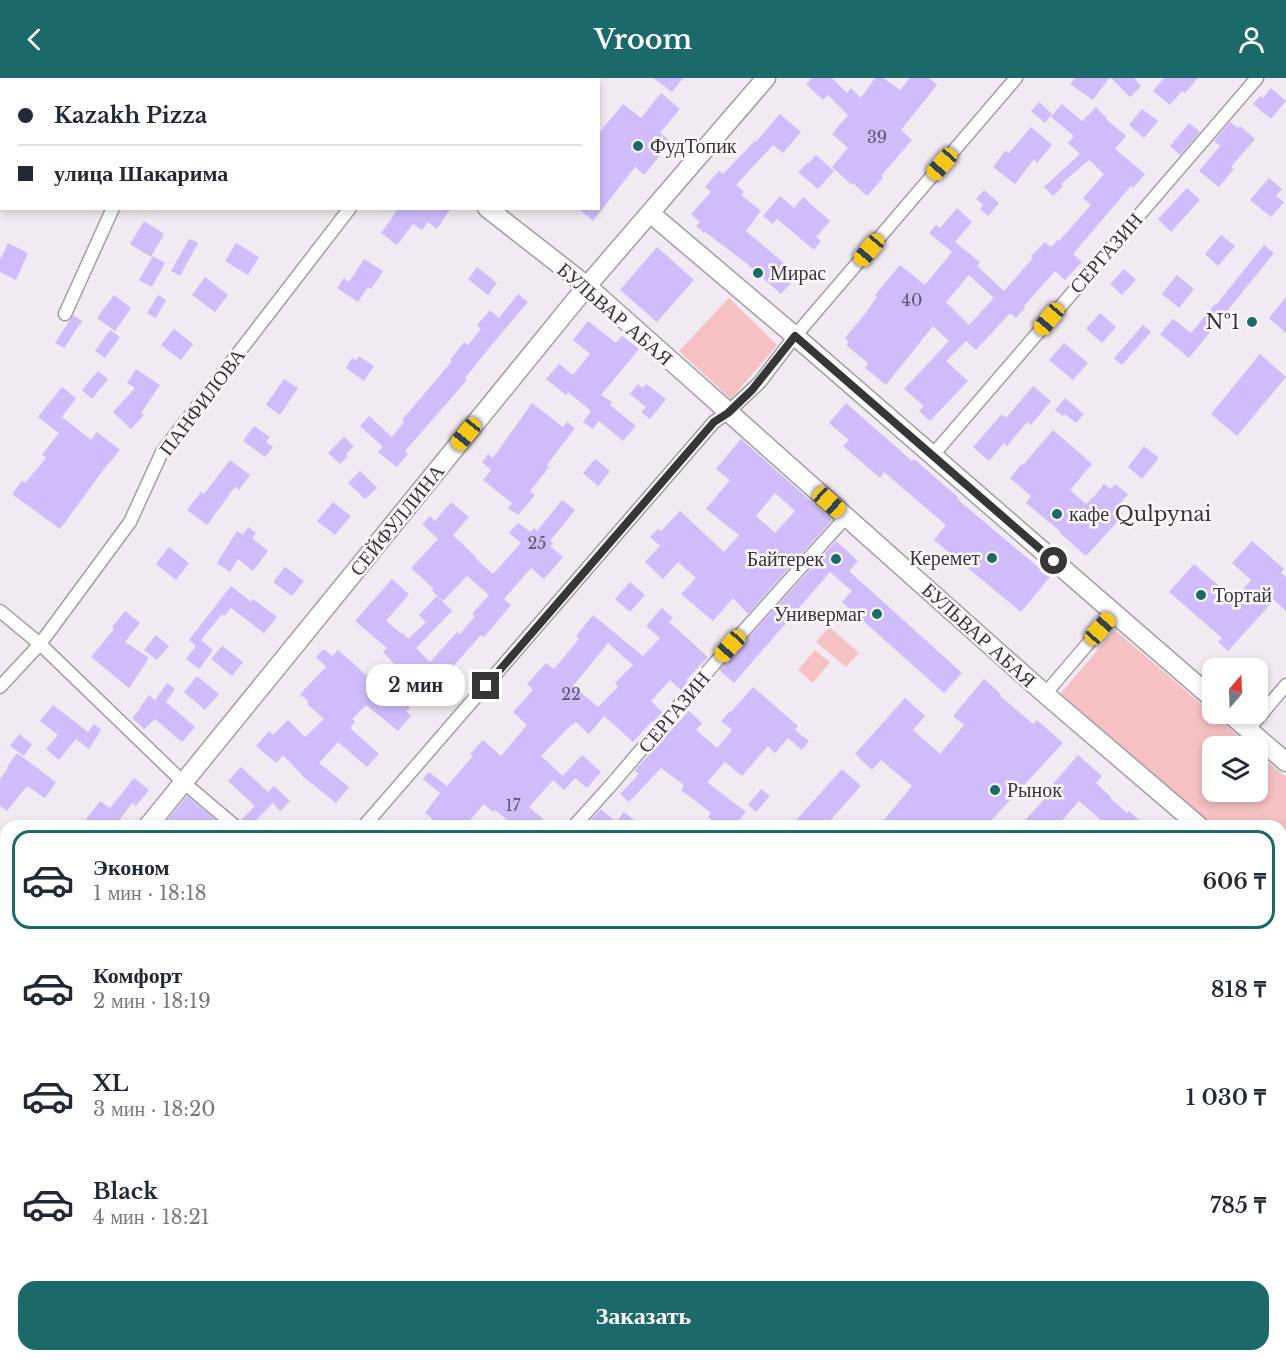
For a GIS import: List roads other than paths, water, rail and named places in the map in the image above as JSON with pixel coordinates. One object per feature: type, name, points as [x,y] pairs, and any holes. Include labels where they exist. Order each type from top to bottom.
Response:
[{"type":"main road","name":"СЕЙФУЛЛИНА","points":[[153,820],[587,286],[766,78]]},
{"type":"main road","name":"БУЛЬВАР АБАЯ","points":[[490,210],[587,286],[1045,694],[1192,820]]},
{"type":"main road","points":[[650,213],[1202,689]]},
{"type":"main road","points":[[1241,724],[1286,762]]},
{"type":"street","points":[[369,820],[714,422],[728,413],[760,382],[795,336],[1016,78]]},
{"type":"street","name":"СЕРГАЗИН","points":[[932,456],[1257,78]]},
{"type":"street","points":[[65,314],[112,210]]},
{"type":"street","name":"ПАНФИЛОВА","points":[[0,687],[40,644],[130,522],[162,452],[348,210]]},
{"type":"street","name":"СЕРГАЗИН","points":[[579,820],[714,663],[846,517]]},
{"type":"street","points":[[0,611],[40,644],[183,782],[228,820]]},
{"type":"street","points":[[1045,694],[1114,613]]},
{"type":"street","points":[[1248,730],[1286,685]]},
{"type":"place","name":"ФудТопик","points":[[638,146]]},
{"type":"place","name":"Мирас","points":[[758,273]]},
{"type":"place","name":"№1","points":[[1252,322]]},
{"type":"place","name":"кафе Qulpynai","points":[[1057,514]]},
{"type":"place","name":"Керемет","points":[[992,558]]},
{"type":"place","name":"Байтерек","points":[[836,559]]},
{"type":"place","name":"Тортай","points":[[1201,595]]},
{"type":"place","name":"Универмаг","points":[[877,614]]},
{"type":"place","name":"Рынок","points":[[995,790]]}]
